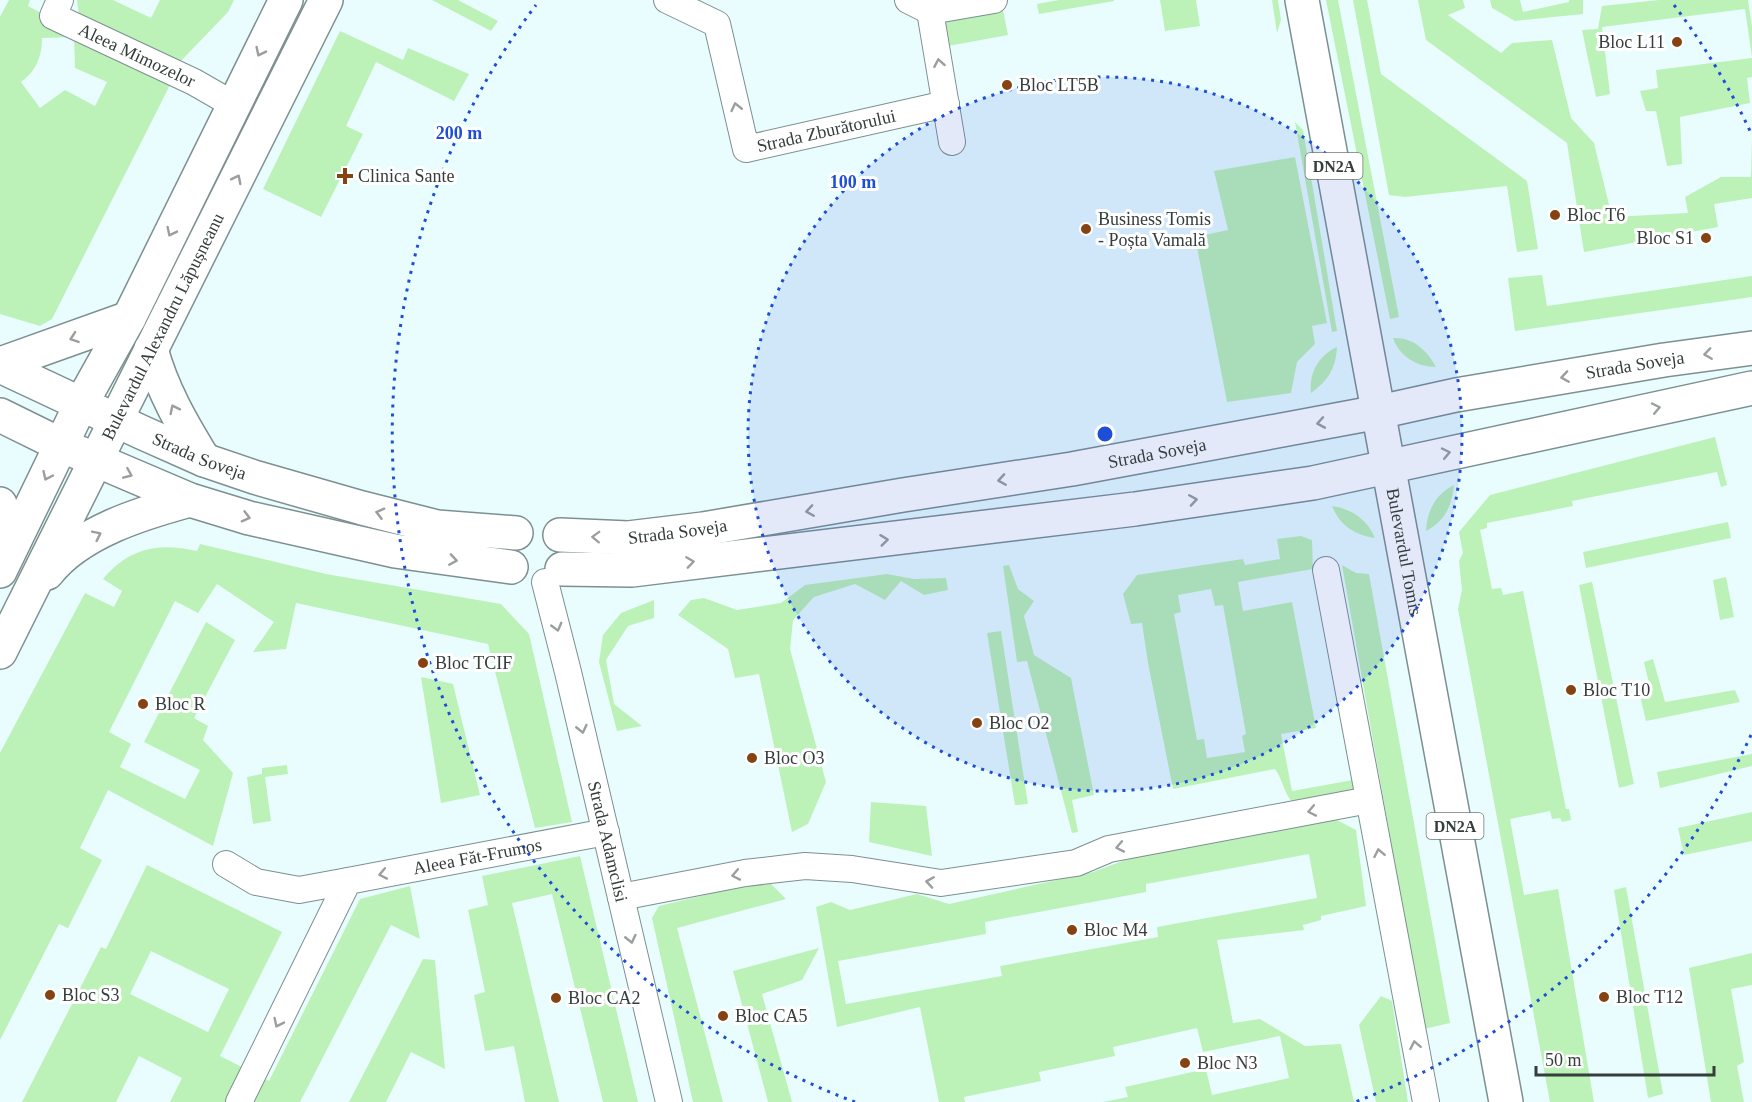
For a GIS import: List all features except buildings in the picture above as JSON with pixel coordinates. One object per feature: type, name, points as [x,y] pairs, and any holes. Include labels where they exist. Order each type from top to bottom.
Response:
[{"type":"main road","name":"Bulevardul Alexandru Lăpușneanu","points":[[0,572],[81,404],[129,318],[286,0]]},
{"type":"main road","name":"Bulevardul Alexandru Lăpușneanu","points":[[0,652],[326,0]]},
{"type":"main road","name":"Bulevardul Tomis","points":[[1302,0],[1506,1102]]},
{"type":"main road","points":[[0,365],[129,318]]},
{"type":"main road","name":"Strada Soveja","points":[[560,535],[628,538],[704,529],[1072,469],[1379,412],[1456,394],[1752,348]]},
{"type":"main road","points":[[151,349],[168,398],[204,459]]},
{"type":"main road","name":"Strada Soveja","points":[[0,365],[204,459],[264,480],[419,523],[456,530],[516,533]]},
{"type":"main road","name":"Strada Soveja","points":[[553,575],[632,570],[1086,515],[1313,483],[1752,388]]},
{"type":"main road","points":[[0,415],[61,445],[190,500],[249,518],[395,551],[511,567]]},
{"type":"main road","points":[[25,602],[55,562],[75,546],[154,510],[190,500]]},
{"type":"main road","points":[[0,504],[6,532],[14,542]]},
{"type":"main road","points":[[537,524],[546,526],[560,535],[566,552],[553,575],[537,583],[521,579],[511,567],[507,553],[516,533],[537,524]]},
{"type":"street","name":"Aleea Mimozelor","points":[[60,0],[53,16],[188,79],[234,105]]},
{"type":"street","name":"Strada Zburătorului","points":[[667,0],[717,24],[746,149],[946,104]]},
{"type":"street","points":[[952,141],[946,104],[919,6],[994,0]]},
{"type":"street","points":[[1326,570],[1426,1102]]},
{"type":"street","name":"Strada Adamclisi","points":[[553,575],[568,672],[669,1102]]},
{"type":"street","points":[[621,897],[745,873],[805,866],[852,869],[941,883],[1076,863],[1109,849],[1369,800]]},
{"type":"street","name":"Aleea Făt-Frumos","points":[[226,864],[256,882],[299,890],[606,832]]},
{"type":"street","points":[[239,1102],[348,881]]},
{"type":"green space","points":[[9,0],[30,0],[28,6],[172,81],[52,319],[40,326],[0,314],[0,17]],"holes":[[[74,37],[75,68],[107,82],[95,106],[65,90],[40,108],[21,82],[31,73],[37,63],[42,38]]]},
{"type":"green space","points":[[77,0],[113,0],[151,18],[160,0],[234,0],[228,12],[178,64],[79,16]]},
{"type":"green space","points":[[432,0],[458,0],[498,21],[491,31]]},
{"type":"green space","points":[[1059,0],[1114,1],[1039,14],[1037,4]]},
{"type":"green space","points":[[1160,0],[1196,0],[1200,26],[1165,31]]},
{"type":"green space","points":[[1272,0],[1278,0],[1281,20],[1277,33]]},
{"type":"green space","points":[[1326,0],[1338,0],[1399,317],[1390,319]]},
{"type":"green space","points":[[1353,0],[1367,0],[1381,74],[1527,181],[1538,249],[1517,252],[1507,186],[1405,197],[1389,195]]},
{"type":"green space","points":[[1418,0],[1463,0],[1465,8],[1448,15],[1501,53],[1512,43],[1552,40],[1571,118],[1594,143],[1612,217],[1688,213],[1685,197],[1721,177],[1751,177],[1752,139],[1752,198],[1714,204],[1718,227],[1584,252],[1567,143],[1426,40]]},
{"type":"green space","points":[[1490,0],[1520,0],[1523,12],[1569,2],[1569,0],[1583,0],[1583,14],[1515,21],[1492,8]]},
{"type":"green space","points":[[1659,0],[1748,0],[1752,27],[1752,57],[1745,9],[1602,27],[1610,94],[1596,97],[1582,30],[1598,29],[1602,6]]},
{"type":"green space","points":[[1003,10],[1008,35],[948,46],[943,20]]},
{"type":"green space","points":[[340,31],[403,60],[408,48],[469,74],[454,101],[376,62],[346,126],[363,134],[321,217],[263,189]]},
{"type":"green space","points":[[1752,58],[1752,77],[1747,78],[1750,103],[1680,117],[1682,164],[1667,166],[1656,111],[1646,111],[1640,91],[1658,88],[1656,70]]},
{"type":"green space","points":[[1295,122],[1303,130],[1337,331],[1332,332]]},
{"type":"green space","points":[[1295,157],[1327,323],[1312,326],[1315,344],[1297,362],[1291,393],[1227,402],[1195,237],[1228,230],[1214,171]]},
{"type":"green space","points":[[1542,275],[1547,306],[1752,276],[1752,297],[1515,331],[1508,278]]},
{"type":"green space","points":[[1393,338],[1407,340],[1419,346],[1436,367],[1416,363],[1404,355]]},
{"type":"green space","points":[[1337,347],[1330,373],[1311,393],[1313,372],[1316,366],[1325,355]]},
{"type":"green space","points":[[1715,437],[1727,485],[1721,487],[1717,472],[1572,501],[1573,506],[1487,523],[1487,528],[1480,530],[1492,589],[1501,588],[1503,595],[1523,591],[1566,809],[1569,809],[1571,820],[1562,822],[1560,818],[1552,819],[1550,811],[1510,819],[1524,895],[1558,889],[1594,1102],[1550,1102],[1458,609],[1462,590],[1459,561],[1463,553],[1459,532],[1490,495]]},
{"type":"green space","points":[[1454,485],[1451,500],[1443,518],[1426,531],[1428,516],[1437,498]]},
{"type":"green space","points":[[1332,506],[1358,516],[1368,525],[1375,538],[1361,535],[1349,528],[1339,519]]},
{"type":"green space","points":[[1728,522],[1731,538],[1586,568],[1583,552]]},
{"type":"green space","points":[[1301,536],[1312,540],[1313,569],[1238,582],[1243,611],[1292,602],[1316,728],[1281,734],[1292,791],[1353,780],[1355,790],[1294,804],[1275,769],[1173,789],[1142,623],[1131,624],[1123,594],[1137,575],[1243,559],[1245,565],[1280,559],[1277,539]],"holes":[[[1211,589],[1215,606],[1223,605],[1246,734],[1242,736],[1245,752],[1207,758],[1204,739],[1197,740],[1174,614],[1181,612],[1178,595]]]},
{"type":"green space","points":[[200,544],[326,574],[501,604],[529,634],[572,822],[535,828],[488,644],[296,603],[286,649],[253,652],[274,622],[217,584],[198,613],[175,601],[109,732],[131,744],[120,767],[185,799],[200,770],[144,742],[206,622],[235,640],[194,718],[208,726],[203,740],[233,773],[213,846],[108,790],[80,848],[102,860],[68,928],[59,924],[0,1040],[0,753],[85,593],[114,607],[122,591],[103,579],[123,560],[145,550],[157,548],[170,547],[197,551]]},
{"type":"green space","points":[[1009,565],[1018,589],[1034,601],[1024,616],[1034,655],[1071,678],[1094,795],[1072,800],[1078,832],[1072,833],[1027,661],[1017,662],[1003,566]]},
{"type":"green space","points":[[1342,565],[1356,573],[1369,574],[1450,1023],[1424,1029]]},
{"type":"green space","points":[[887,574],[914,579],[946,578],[948,590],[924,595],[901,581],[885,600],[855,584],[814,597],[793,620],[790,649],[826,782],[808,824],[792,832],[759,674],[735,678],[728,649],[678,615],[691,600],[704,598],[737,610],[781,603],[805,585]]},
{"type":"green space","points":[[1726,577],[1734,617],[1720,620],[1713,580]]},
{"type":"green space","points":[[1592,582],[1634,784],[1619,788],[1579,585]]},
{"type":"green space","points":[[654,600],[654,618],[628,626],[606,660],[614,704],[642,726],[617,731],[599,662],[603,635],[621,613]]},
{"type":"green space","points":[[1001,631],[1028,804],[1015,805],[987,633]]},
{"type":"green space","points":[[1653,659],[1665,702],[1735,690],[1740,702],[1646,721],[1640,696],[1651,692],[1644,662]]},
{"type":"green space","points":[[421,677],[453,684],[480,795],[441,803]]},
{"type":"green space","points":[[1752,754],[1752,766],[1660,788],[1657,772]]},
{"type":"green space","points":[[287,765],[288,774],[265,777],[271,821],[253,824],[247,777],[262,774],[262,768]]},
{"type":"green space","points":[[871,802],[926,806],[932,856],[869,842]]},
{"type":"green space","points":[[1752,812],[1752,841],[1684,855],[1678,828]]},
{"type":"green space","points":[[1335,819],[1356,830],[1366,906],[1321,916],[1321,920],[1303,925],[1304,930],[1217,940],[1233,1023],[1260,1019],[1305,1046],[1341,1044],[1354,1102],[1103,1102],[1128,1097],[1125,1087],[1206,1069],[1212,1095],[1289,1078],[1280,1036],[1203,1052],[1197,1028],[1113,1047],[1115,1056],[1039,1072],[1041,1081],[964,1097],[965,1102],[939,1102],[920,1007],[837,1027],[816,907],[831,902],[850,910],[917,894],[949,904],[1093,872],[1136,856]],"holes":[[[1309,854],[1317,898],[1157,927],[1158,937],[1000,966],[1002,976],[846,1004],[838,961],[986,934],[985,922],[1146,892],[1146,884]]]},
{"type":"green space","points":[[580,856],[638,1102],[603,1102],[552,894],[512,903],[559,1102],[525,1102],[514,1046],[485,1051],[474,995],[485,992],[468,910],[488,905],[482,876]]},
{"type":"green space","points":[[147,865],[282,932],[220,1056],[269,1081],[360,899],[410,886],[420,939],[391,925],[300,1102],[170,1102],[182,1078],[139,1056],[116,1102],[22,1102],[101,947],[106,949]],"holes":[[[151,951],[229,989],[208,1032],[130,994]]]},
{"type":"green space","points":[[767,880],[786,899],[677,928],[723,1102],[693,1102],[652,918],[659,906]]},
{"type":"green space","points":[[1626,887],[1663,1094],[1648,1098],[1614,890]]},
{"type":"green space","points":[[819,948],[802,980],[762,994],[792,1102],[768,1102],[733,971]]},
{"type":"green space","points":[[1752,953],[1752,985],[1731,989],[1744,1062],[1737,1066],[1744,1102],[1711,1102],[1689,968]]},
{"type":"green space","points":[[423,959],[435,960],[445,1069],[411,1052],[386,1102],[349,1102]]},
{"type":"green space","points":[[1381,996],[1392,1001],[1408,1102],[1376,1102],[1359,1025]]},
{"type":"place","name":"Bloc L11","points":[[1677,42]]},
{"type":"place","name":"Bloc LT5B","points":[[1007,85]]},
{"type":"place","name":"Clinica Sante","points":[[345,176]]},
{"type":"place","name":"Bloc T6","points":[[1555,215]]},
{"type":"place","name":"Business Tomis - Poșta Vamală","points":[[1086,229]]},
{"type":"place","name":"Bloc S1","points":[[1706,238]]},
{"type":"place","name":"Bloc TCIF","points":[[423,663]]},
{"type":"place","name":"Bloc T10","points":[[1571,690]]},
{"type":"place","name":"Bloc R","points":[[143,704]]},
{"type":"place","name":"Bloc O2","points":[[977,723]]},
{"type":"place","name":"Bloc O3","points":[[752,758]]},
{"type":"place","name":"Bloc M4","points":[[1072,930]]},
{"type":"place","name":"Bloc S3","points":[[50,995]]},
{"type":"place","name":"Bloc T12","points":[[1604,997]]},
{"type":"place","name":"Bloc CA2","points":[[556,998]]},
{"type":"place","name":"Bloc CA5","points":[[723,1016]]},
{"type":"place","name":"Bloc N3","points":[[1185,1063]]}]
